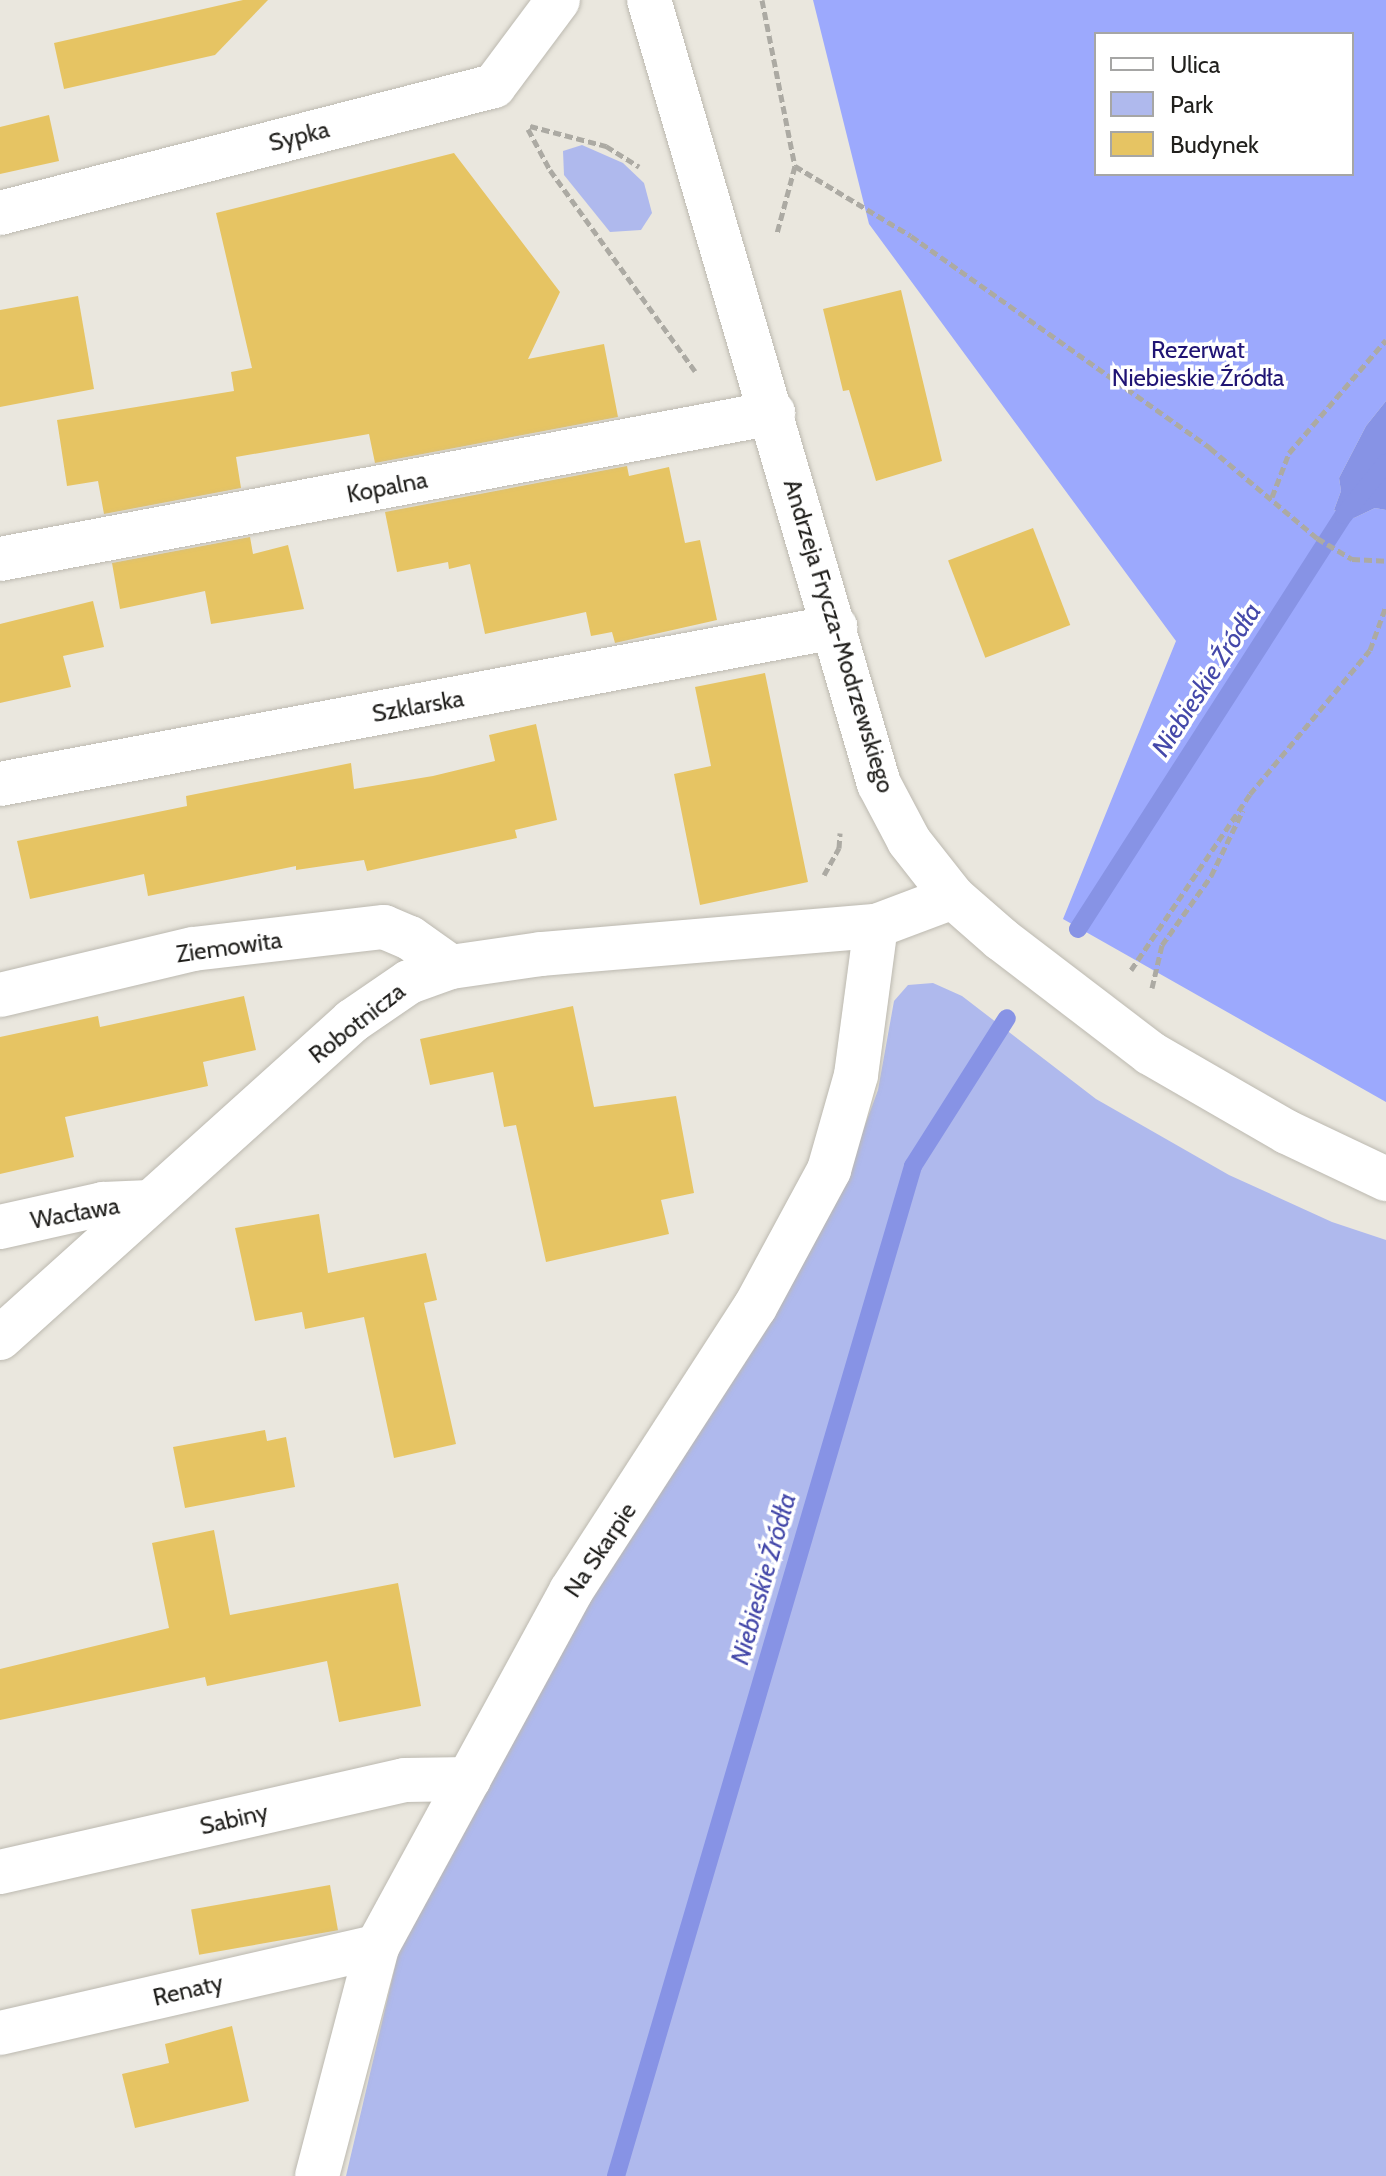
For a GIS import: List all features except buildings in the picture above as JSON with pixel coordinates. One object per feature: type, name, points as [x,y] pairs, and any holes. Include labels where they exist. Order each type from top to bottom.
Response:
[{"type":"street","name":"Sypka","points":[[0,213],[494,86],[558,0]]},
{"type":"street","name":"Andrzeja Frycza-Modrzewskiego","points":[[649,0],[773,413],[879,784],[909,841],[953,897],[1077,1001],[1150,1053],[1287,1132],[1386,1179]]},
{"type":"street","name":"Kopalna","points":[[0,559],[773,413]]},
{"type":"street","name":"Szklarska","points":[[0,784],[835,627]]},
{"type":"street","name":"Robotnicza","points":[[0,1338],[352,1021],[409,982],[451,967],[541,954],[876,926],[953,897]]},
{"type":"street","name":"Na Skarpie","points":[[317,2176],[377,1947],[571,1591],[755,1307],[829,1170],[856,1075],[876,926]]},
{"type":"street","name":"Ziemowita","points":[[0,995],[193,949],[384,927],[410,938],[451,967]]},
{"type":"street","name":"Wacława","points":[[0,1227],[103,1204],[150,1202]]},
{"type":"street","name":"Sabiny","points":[[0,1872],[405,1780],[469,1779]]},
{"type":"street","name":"Renaty","points":[[0,2033],[377,1947]]},
{"type":"path","points":[[762,0],[795,166],[775,240]]},
{"type":"path","points":[[525,125],[606,146],[629,157],[644,173]]},
{"type":"path","points":[[795,166],[911,236],[1272,497],[1317,538],[1352,559],[1386,561]]},
{"type":"path","points":[[1272,497],[1289,453],[1386,340]]},
{"type":"path","points":[[1143,948],[1250,794],[1370,650],[1386,606]]},
{"type":"path","points":[[1151,991],[1162,945],[1211,876],[1250,794]]},
{"type":"green space","name":"Rezerwat Niebieskie Źródła","points":[[813,0],[1386,0],[1386,401],[1366,426],[1339,478],[1341,491],[1334,510],[1354,518],[1375,508],[1386,510],[1386,1102],[1063,919],[1176,641],[869,224]]},
{"type":"green space","points":[[582,145],[623,163],[644,183],[652,213],[641,230],[610,232],[564,175],[563,151]]},
{"type":"green space","points":[[933,983],[962,996],[1096,1099],[1229,1175],[1332,1222],[1386,1240],[1386,2176],[346,2176],[398,1954],[602,1577],[844,1182],[878,1090],[894,1001],[908,985]]},
{"type":"shaded area","points":[[1386,401],[1386,510],[1375,508],[1354,518],[1334,510],[1341,491],[1339,478],[1366,426]]},
{"type":"waterway","name":"Niebieskie Źródła","points":[[1078,929],[1344,515],[1386,463]]},
{"type":"waterway","name":"Niebieskie Źródła","points":[[616,2176],[913,1166],[1007,1018]]}]
